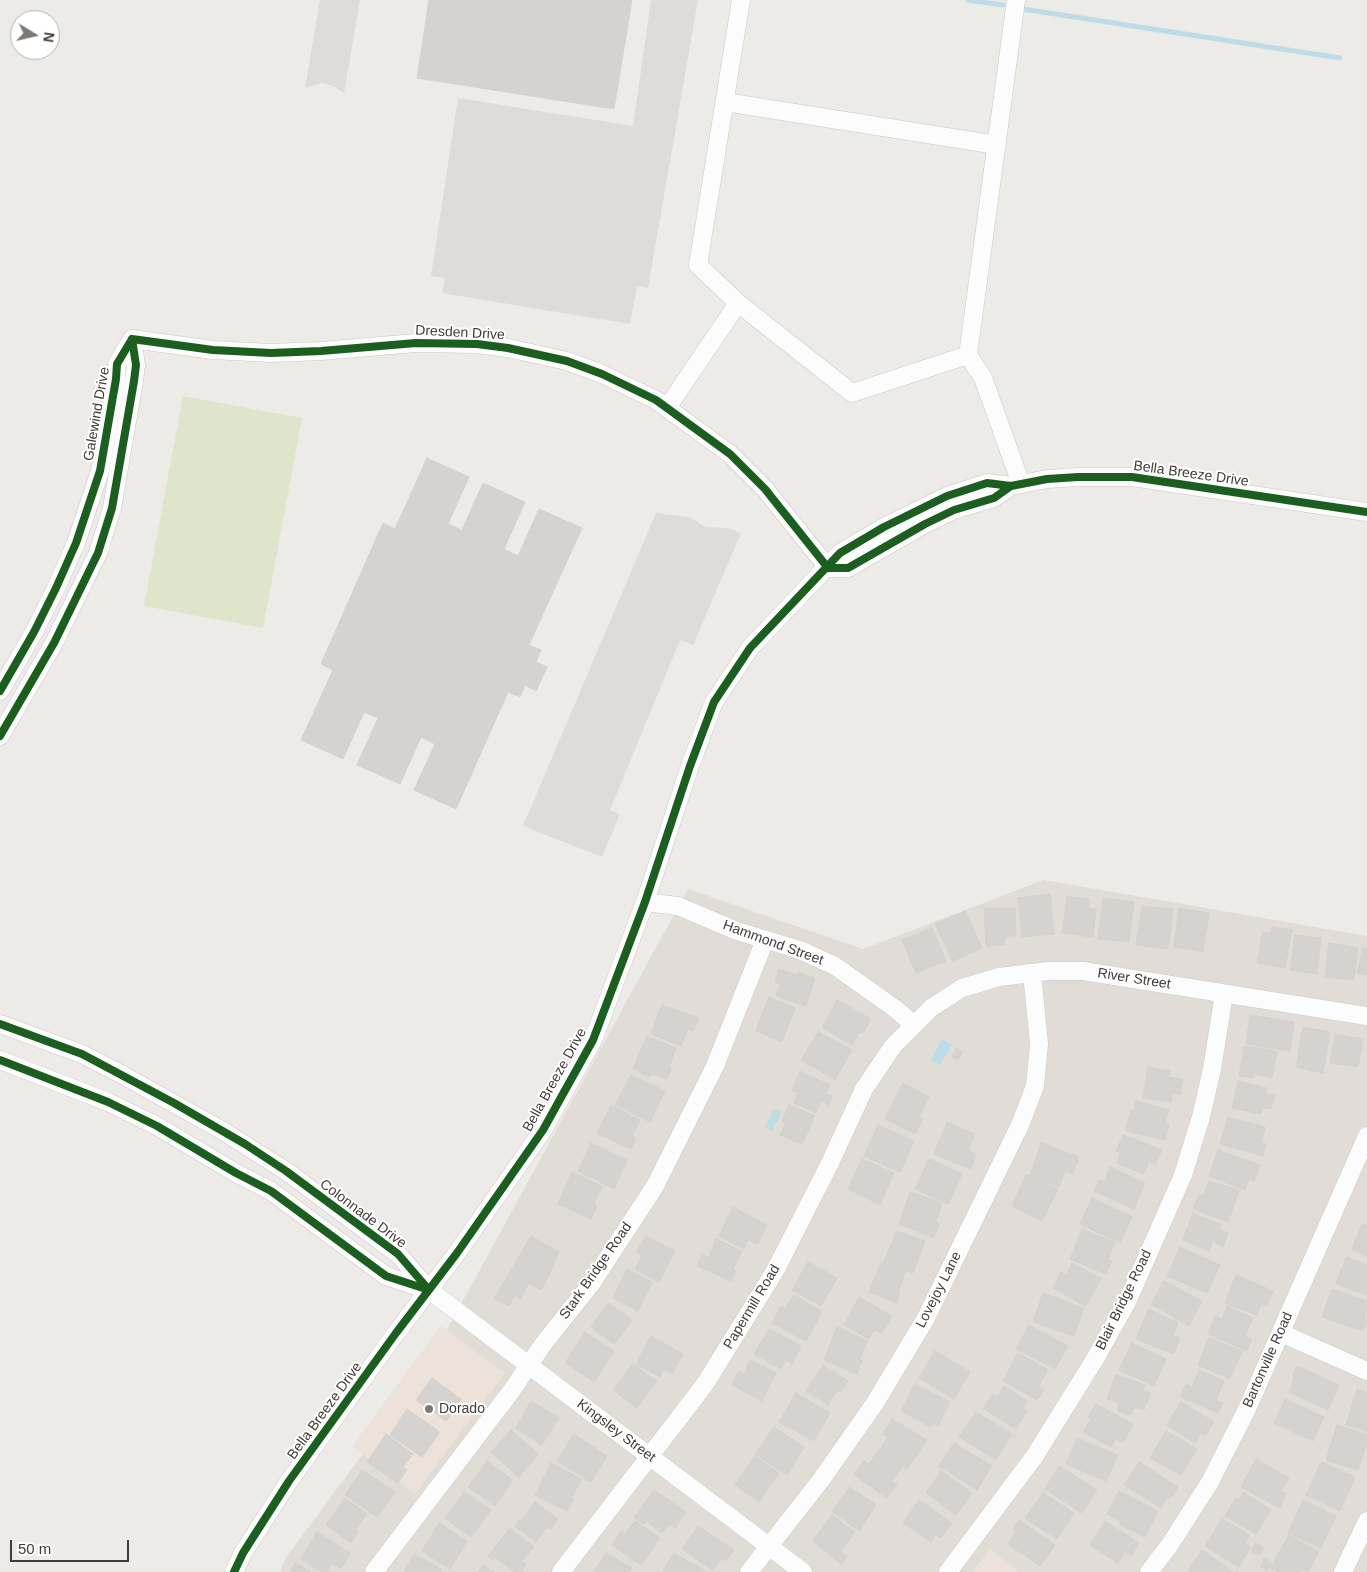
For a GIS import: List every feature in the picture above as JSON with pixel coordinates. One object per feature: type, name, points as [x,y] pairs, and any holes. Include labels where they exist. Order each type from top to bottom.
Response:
[{"type":"street","points":[[741,0],[698,265],[738,304],[852,393],[968,355]]},
{"type":"street","points":[[1016,0],[968,355],[983,378],[1016,485]]},
{"type":"street","points":[[725,102],[997,145]]},
{"type":"street","points":[[667,408],[738,304]]},
{"type":"street","points":[[0,736],[54,643],[76,599],[100,544],[112,508],[135,374],[136,365],[132,339]]},
{"type":"street","name":"Dresden Drive","points":[[132,339],[213,350],[272,353],[451,342],[500,347],[567,361],[632,388],[667,408],[730,454],[765,490],[828,568]]},
{"type":"street","name":"Galewind Drive","points":[[0,691],[42,614],[76,543],[100,471],[117,364],[132,339]]},
{"type":"street","name":"Bella Breeze Drive","points":[[234,1572],[243,1553],[289,1482],[463,1246],[544,1130],[594,1040],[645,902],[690,766],[714,702],[750,648],[828,568],[848,568],[925,524],[954,510],[994,498],[1016,485],[1047,479],[1132,477],[1367,512]]},
{"type":"street","name":"Hammond Street","points":[[645,902],[678,906],[737,931],[800,950],[835,966],[897,1010],[914,1025]]},
{"type":"street","name":"Stark Bridge Road","points":[[374,1572],[530,1366],[544,1343],[591,1284],[655,1186],[715,1066],[765,940]]},
{"type":"street","name":"River Street","points":[[914,1025],[931,1008],[962,988],[999,976],[1048,970],[1083,971],[1367,1016]]},
{"type":"street","name":"Lovejoy Lane","points":[[749,1572],[821,1480],[875,1403],[926,1318],[1020,1125],[1035,1086],[1040,1044],[1032,973]]},
{"type":"street","name":"Blair Bridge Road","points":[[948,1572],[1034,1457],[1095,1359],[1128,1300],[1182,1175],[1202,1117],[1224,994]]},
{"type":"street","name":"Colonnade Drive","points":[[0,1024],[82,1054],[174,1103],[245,1144],[286,1171],[398,1254],[429,1290]]},
{"type":"street","name":"Papermill Road","points":[[561,1572],[705,1384],[775,1271],[830,1163],[864,1089],[893,1046],[914,1025]]},
{"type":"street","points":[[0,1060],[108,1102],[158,1126],[236,1173],[271,1191],[386,1276],[429,1290]]},
{"type":"street","name":"Bartonville Road","points":[[1149,1572],[1210,1482],[1247,1409],[1367,1136]]},
{"type":"street","name":"Kingsley Street","points":[[429,1290],[804,1572]]},
{"type":"street","points":[[1280,1333],[1367,1371]]},
{"type":"street","points":[[1343,1572],[1367,1521]]},
{"type":"shaded area","points":[[320,0],[360,0],[344,93],[333,86],[322,83],[305,88]]},
{"type":"shaded area","points":[[651,0],[698,0],[648,288],[637,286],[630,324],[442,293],[445,278],[431,276],[458,98],[633,126]]},
{"type":"shaded area","points":[[656,513],[689,517],[706,527],[728,528],[741,533],[693,645],[680,640],[610,810],[620,814],[602,857],[523,826]]},
{"type":"shaded area","points":[[1044,880],[1367,936],[1367,1572],[280,1572],[285,1559],[425,1370],[688,889],[863,949]]},
{"type":"shaded area","name":"Dorado","points":[[441,1326],[505,1373],[415,1494],[352,1446]]},
{"type":"shaded area","points":[[990,1549],[1020,1572],[972,1572]]},
{"type":"green space","points":[[183,396],[302,418],[263,628],[144,606]]},
{"type":"water","points":[[942,1039],[952,1045],[940,1065],[931,1060]]},
{"type":"water","points":[[774,1109],[781,1112],[772,1131],[765,1127]]},
{"type":"building","points":[[429,0],[632,0],[614,109],[417,78]]},
{"type":"building","points":[[427,458],[469,477],[448,524],[462,530],[483,483],[525,502],[504,549],[518,556],[539,509],[582,528],[529,645],[541,650],[536,662],[547,667],[536,691],[525,685],[520,697],[508,692],[456,809],[414,790],[435,744],[421,737],[400,784],[357,765],[378,718],[364,712],[343,759],[301,740],[333,670],[321,664],[383,523],[395,529]]},
{"type":"building","points":[[1050,894],[1054,934],[1022,937],[1018,898]]},
{"type":"building","points":[[1067,896],[1089,899],[1088,908],[1096,909],[1093,937],[1062,933]]},
{"type":"building","points":[[1103,898],[1134,902],[1129,942],[1098,939]]},
{"type":"building","points":[[1142,906],[1173,909],[1168,949],[1136,945]]},
{"type":"building","points":[[984,908],[1015,908],[1016,937],[1005,937],[1005,945],[986,946]]},
{"type":"building","points":[[1179,908],[1209,913],[1203,952],[1174,947]]},
{"type":"building","points":[[965,911],[982,948],[953,961],[935,924]]},
{"type":"building","points":[[1272,927],[1292,930],[1285,968],[1257,963],[1263,932],[1271,934]]},
{"type":"building","points":[[932,928],[946,961],[916,973],[902,940]]},
{"type":"building","points":[[1295,935],[1321,938],[1317,974],[1290,970]]},
{"type":"building","points":[[1329,943],[1358,948],[1354,980],[1325,977]]},
{"type":"building","points":[[1363,948],[1367,949],[1367,975],[1357,973]]},
{"type":"building","points":[[779,969],[797,975],[798,972],[815,978],[806,1006],[776,996],[780,984],[775,982]]},
{"type":"building","points":[[769,997],[795,1008],[782,1042],[756,1031]]},
{"type":"building","points":[[837,1000],[871,1019],[863,1033],[860,1032],[852,1045],[822,1028]]},
{"type":"building","points":[[662,1005],[699,1018],[693,1031],[688,1029],[681,1046],[651,1034]]},
{"type":"building","points":[[1250,1015],[1294,1022],[1290,1051],[1246,1044]]},
{"type":"building","points":[[1303,1027],[1330,1032],[1323,1073],[1296,1067]]},
{"type":"building","points":[[818,1032],[852,1050],[835,1080],[801,1060]]},
{"type":"building","points":[[1335,1034],[1363,1039],[1358,1067],[1330,1063]]},
{"type":"building","points":[[647,1036],[676,1048],[669,1067],[672,1068],[667,1079],[652,1074],[650,1077],[633,1069]]},
{"type":"building","points":[[1244,1046],[1277,1051],[1272,1078],[1255,1074],[1254,1078],[1239,1076]]},
{"type":"building","points":[[956,1048],[962,1052],[958,1060],[952,1057]]},
{"type":"building","points":[[1148,1067],[1170,1071],[1169,1077],[1183,1079],[1180,1095],[1173,1093],[1171,1102],[1143,1098]]},
{"type":"building","points":[[800,1071],[830,1085],[826,1094],[832,1096],[829,1105],[821,1101],[816,1113],[794,1103],[798,1093],[792,1090]]},
{"type":"building","points":[[631,1075],[665,1091],[650,1122],[615,1105]]},
{"type":"building","points":[[1238,1081],[1267,1088],[1266,1094],[1275,1095],[1271,1109],[1262,1107],[1261,1114],[1232,1108]]},
{"type":"building","points":[[903,1083],[929,1097],[919,1117],[923,1119],[915,1134],[885,1119]]},
{"type":"building","points":[[1136,1101],[1169,1110],[1165,1123],[1169,1124],[1165,1140],[1126,1131],[1131,1109],[1134,1111]]},
{"type":"building","points":[[611,1105],[640,1120],[632,1136],[636,1138],[631,1149],[597,1133]]},
{"type":"building","points":[[789,1105],[815,1116],[802,1144],[780,1135],[785,1124],[782,1122]]},
{"type":"building","points":[[1228,1117],[1265,1127],[1262,1142],[1266,1144],[1263,1156],[1220,1144]]},
{"type":"building","points":[[947,1122],[975,1134],[968,1150],[976,1154],[971,1169],[934,1154]]},
{"type":"building","points":[[878,1125],[914,1141],[900,1172],[864,1156]]},
{"type":"building","points":[[1123,1135],[1162,1150],[1155,1164],[1149,1162],[1143,1174],[1117,1163],[1121,1153],[1116,1151]]},
{"type":"building","points":[[591,1143],[627,1160],[614,1189],[578,1171]]},
{"type":"building","points":[[1041,1143],[1079,1157],[1073,1174],[1065,1170],[1059,1187],[1030,1176]]},
{"type":"building","points":[[1218,1150],[1260,1165],[1254,1181],[1249,1179],[1245,1190],[1209,1176]]},
{"type":"building","points":[[862,1159],[894,1173],[880,1205],[848,1189]]},
{"type":"building","points":[[929,1159],[962,1174],[948,1204],[915,1189]]},
{"type":"building","points":[[1110,1167],[1145,1183],[1134,1209],[1094,1191],[1099,1180],[1104,1182]]},
{"type":"building","points":[[572,1172],[602,1186],[594,1204],[597,1206],[591,1219],[558,1204]]},
{"type":"building","points":[[1026,1175],[1058,1189],[1042,1221],[1012,1206]]},
{"type":"building","points":[[1209,1181],[1239,1190],[1228,1222],[1193,1209],[1199,1195],[1203,1196]]},
{"type":"building","points":[[910,1192],[942,1203],[936,1222],[939,1224],[934,1238],[899,1224]]},
{"type":"building","points":[[1092,1198],[1132,1217],[1120,1243],[1080,1224]]},
{"type":"building","points":[[733,1207],[767,1225],[758,1244],[748,1240],[744,1249],[719,1236]]},
{"type":"building","points":[[1193,1213],[1221,1225],[1219,1229],[1228,1233],[1223,1247],[1213,1241],[1209,1251],[1183,1240]]},
{"type":"building","points":[[1362,1224],[1367,1226],[1367,1256],[1352,1249]]},
{"type":"building","points":[[1082,1229],[1115,1242],[1108,1260],[1112,1261],[1106,1274],[1070,1259]]},
{"type":"building","points":[[897,1231],[925,1241],[913,1273],[883,1263]]},
{"type":"building","points":[[531,1236],[559,1252],[541,1290],[529,1283],[520,1299],[514,1296],[509,1306],[494,1299]]},
{"type":"building","points":[[646,1236],[675,1251],[659,1282],[635,1269],[642,1256],[636,1252]]},
{"type":"building","points":[[716,1239],[742,1251],[733,1269],[736,1271],[731,1281],[697,1266],[702,1255],[709,1257]]},
{"type":"building","points":[[1180,1247],[1220,1265],[1207,1293],[1167,1276]]},
{"type":"building","points":[[1346,1257],[1367,1265],[1367,1295],[1336,1284]]},
{"type":"building","points":[[808,1262],[837,1278],[821,1306],[792,1290]]},
{"type":"building","points":[[881,1263],[905,1272],[896,1303],[869,1292]]},
{"type":"building","points":[[1072,1263],[1101,1279],[1086,1306],[1053,1288],[1061,1272],[1066,1275]]},
{"type":"building","points":[[627,1269],[652,1282],[638,1311],[613,1298]]},
{"type":"building","points":[[1236,1275],[1273,1291],[1267,1306],[1261,1304],[1257,1315],[1225,1303]]},
{"type":"building","points":[[1164,1281],[1202,1301],[1189,1326],[1151,1304]]},
{"type":"building","points":[[1332,1289],[1367,1301],[1364,1319],[1367,1321],[1363,1331],[1322,1317]]},
{"type":"building","points":[[1043,1293],[1084,1308],[1074,1336],[1033,1322]]},
{"type":"building","points":[[794,1295],[822,1312],[806,1341],[772,1323],[781,1306],[785,1309]]},
{"type":"building","points":[[859,1297],[892,1316],[882,1333],[874,1330],[869,1339],[844,1325]]},
{"type":"building","points":[[608,1303],[632,1320],[614,1344],[591,1327]]},
{"type":"building","points":[[1227,1306],[1253,1318],[1245,1336],[1252,1339],[1247,1351],[1208,1334],[1215,1316],[1222,1319]]},
{"type":"building","points":[[1149,1309],[1178,1323],[1173,1335],[1180,1338],[1174,1354],[1136,1339]]},
{"type":"building","points":[[1029,1325],[1068,1346],[1055,1369],[1016,1349]]},
{"type":"building","points":[[837,1327],[868,1341],[859,1360],[862,1360],[857,1374],[824,1360]]},
{"type":"building","points":[[769,1329],[801,1346],[792,1364],[786,1360],[781,1369],[754,1354]]},
{"type":"building","points":[[585,1332],[614,1351],[594,1382],[565,1363]]},
{"type":"building","points":[[651,1336],[683,1354],[672,1374],[663,1369],[660,1377],[636,1364]]},
{"type":"building","points":[[1209,1338],[1242,1351],[1230,1379],[1198,1365]]},
{"type":"building","points":[[1132,1343],[1166,1359],[1154,1386],[1119,1370]]},
{"type":"building","points":[[935,1351],[970,1372],[954,1399],[919,1378]]},
{"type":"building","points":[[1018,1353],[1048,1370],[1038,1387],[1044,1390],[1037,1400],[1003,1381]]},
{"type":"building","points":[[750,1360],[776,1373],[762,1401],[732,1385],[739,1371],[744,1374]]},
{"type":"building","points":[[633,1364],[657,1381],[637,1408],[613,1390]]},
{"type":"building","points":[[823,1365],[848,1381],[841,1392],[837,1390],[828,1405],[806,1391]]},
{"type":"building","points":[[1297,1366],[1339,1385],[1328,1410],[1289,1392]]},
{"type":"building","points":[[1199,1370],[1224,1381],[1216,1400],[1223,1403],[1218,1413],[1180,1397],[1186,1384],[1192,1387]]},
{"type":"building","points":[[1116,1374],[1145,1385],[1143,1391],[1150,1393],[1144,1410],[1134,1407],[1131,1415],[1117,1411],[1119,1403],[1107,1399]]},
{"type":"building","points":[[432,1378],[461,1399],[446,1421],[416,1400]]},
{"type":"building","points":[[915,1384],[950,1402],[938,1426],[934,1423],[931,1427],[901,1411]]},
{"type":"building","points":[[1004,1386],[1027,1401],[1023,1408],[1028,1410],[1016,1429],[983,1408],[993,1394],[998,1397]]},
{"type":"building","points":[[1357,1389],[1367,1393],[1367,1431],[1346,1425]]},
{"type":"building","points":[[796,1393],[830,1413],[814,1441],[779,1422]]},
{"type":"building","points":[[1285,1399],[1324,1417],[1313,1441],[1274,1423]]},
{"type":"building","points":[[531,1401],[559,1418],[542,1445],[516,1428]]},
{"type":"building","points":[[1181,1402],[1214,1422],[1205,1436],[1201,1433],[1195,1443],[1167,1425]]},
{"type":"building","points":[[1096,1404],[1133,1424],[1123,1443],[1116,1439],[1111,1447],[1083,1432],[1091,1419],[1088,1417]]},
{"type":"building","points":[[407,1409],[440,1432],[422,1457],[390,1435]]},
{"type":"building","points":[[976,1412],[1012,1434],[996,1460],[959,1437]]},
{"type":"building","points":[[892,1419],[927,1440],[907,1469],[879,1451],[888,1437],[883,1434]]},
{"type":"building","points":[[1337,1425],[1367,1435],[1367,1442],[1358,1470],[1326,1460]]},
{"type":"building","points":[[774,1427],[804,1447],[787,1475],[755,1454]]},
{"type":"building","points":[[511,1430],[538,1454],[519,1477],[491,1452]]},
{"type":"building","points":[[1166,1431],[1197,1449],[1181,1475],[1150,1458]]},
{"type":"building","points":[[386,1434],[413,1454],[403,1467],[407,1470],[398,1483],[367,1462]]},
{"type":"building","points":[[574,1434],[607,1456],[591,1482],[557,1461]]},
{"type":"building","points":[[1077,1438],[1118,1455],[1106,1481],[1066,1464]]},
{"type":"building","points":[[954,1443],[992,1466],[977,1490],[939,1466]]},
{"type":"building","points":[[878,1451],[902,1467],[892,1481],[897,1484],[887,1498],[854,1475],[864,1461],[869,1464]]},
{"type":"building","points":[[755,1456],[779,1473],[759,1502],[735,1485]]},
{"type":"building","points":[[1256,1459],[1289,1478],[1281,1491],[1286,1494],[1280,1508],[1241,1487]]},
{"type":"building","points":[[487,1461],[513,1480],[495,1506],[468,1487]]},
{"type":"building","points":[[1139,1462],[1178,1487],[1173,1496],[1167,1497],[1161,1508],[1124,1485]]},
{"type":"building","points":[[1321,1462],[1355,1477],[1340,1511],[1306,1495]]},
{"type":"building","points":[[551,1463],[582,1479],[571,1498],[574,1499],[567,1511],[535,1495]]},
{"type":"building","points":[[1059,1466],[1097,1490],[1082,1513],[1045,1489]]},
{"type":"building","points":[[362,1470],[395,1492],[377,1517],[345,1495]]},
{"type":"building","points":[[941,1471],[972,1493],[956,1515],[926,1493]]},
{"type":"building","points":[[850,1487],[876,1505],[859,1531],[832,1511]]},
{"type":"building","points":[[654,1490],[686,1512],[675,1528],[669,1524],[662,1533],[646,1521],[644,1524],[634,1518]]},
{"type":"building","points":[[1119,1491],[1158,1511],[1145,1537],[1119,1524],[1121,1521],[1107,1514]]},
{"type":"building","points":[[464,1492],[491,1510],[471,1537],[445,1518]]},
{"type":"building","points":[[1243,1492],[1271,1510],[1256,1534],[1225,1516],[1235,1498],[1239,1500]]},
{"type":"building","points":[[1043,1493],[1074,1513],[1057,1539],[1025,1518]]},
{"type":"building","points":[[345,1498],[367,1514],[355,1530],[358,1532],[351,1543],[326,1525]]},
{"type":"building","points":[[919,1500],[952,1523],[941,1538],[936,1534],[931,1542],[903,1523]]},
{"type":"building","points":[[1303,1500],[1336,1516],[1321,1548],[1288,1533]]},
{"type":"building","points":[[535,1502],[558,1519],[551,1529],[547,1527],[536,1542],[515,1526],[520,1519],[522,1520]]},
{"type":"building","points":[[832,1515],[855,1532],[841,1551],[847,1557],[841,1564],[813,1541]]},
{"type":"building","points":[[1222,1519],[1250,1535],[1245,1543],[1251,1547],[1239,1567],[1205,1546]]},
{"type":"building","points":[[1019,1520],[1055,1545],[1040,1566],[1008,1544],[1016,1532],[1013,1529]]},
{"type":"building","points":[[635,1521],[660,1538],[641,1565],[612,1545],[621,1531],[625,1534]]},
{"type":"building","points":[[1105,1521],[1139,1543],[1131,1556],[1125,1551],[1118,1563],[1090,1545]]},
{"type":"building","points":[[439,1523],[467,1541],[450,1569],[422,1551]]},
{"type":"building","points":[[698,1526],[734,1550],[726,1561],[721,1558],[713,1571],[682,1549]]},
{"type":"building","points":[[510,1528],[534,1547],[522,1561],[526,1565],[521,1572],[514,1572],[495,1557],[493,1560],[488,1556]]},
{"type":"building","points":[[317,1532],[350,1553],[341,1569],[332,1563],[327,1572],[322,1572],[301,1559]]},
{"type":"building","points":[[1289,1535],[1319,1552],[1308,1572],[1302,1569],[1301,1572],[1278,1572],[1270,1568]]},
{"type":"building","points":[[1256,1543],[1264,1548],[1259,1555],[1251,1551]]},
{"type":"building","points":[[1202,1550],[1233,1572],[1187,1572]]},
{"type":"building","points":[[606,1553],[632,1568],[629,1572],[594,1572]]},
{"type":"building","points":[[674,1553],[707,1572],[662,1572]]},
{"type":"building","points":[[414,1554],[442,1570],[441,1572],[404,1572]]},
{"type":"building","points":[[1265,1558],[1272,1563],[1267,1571],[1260,1566]]},
{"type":"building","points":[[295,1563],[311,1572],[291,1572]]},
{"type":"building","points":[[483,1565],[494,1572],[478,1572]]},
{"type":"waterway","points":[[968,0],[1003,5]]},
{"type":"waterway","points":[[1023,9],[1340,58]]},
{"type":"cycle path","points":[[132,339],[213,350],[271,353],[416,343],[477,344],[508,348],[567,361],[602,374],[656,400],[730,454],[765,489],[828,568]]},
{"type":"cycle path","points":[[0,691],[34,632],[76,543],[100,471],[117,364],[132,339]]},
{"type":"cycle path","points":[[0,736],[54,643],[98,553],[112,508],[134,381],[136,365],[132,339]]},
{"type":"cycle path","points":[[234,1572],[243,1553],[289,1481],[396,1333],[457,1253],[543,1130],[593,1040],[645,902],[690,766],[714,702],[750,648],[840,553],[884,527],[947,496],[987,483],[1011,486],[1047,479],[1132,477],[1367,512]]},
{"type":"cycle path","points":[[828,568],[848,568],[925,524],[954,510],[994,498],[1011,486]]},
{"type":"cycle path","points":[[0,1024],[82,1054],[174,1103],[245,1144],[286,1171],[398,1254],[429,1290]]},
{"type":"cycle path","points":[[0,1060],[108,1102],[157,1126],[236,1173],[271,1191],[386,1276],[429,1290]]},
{"type":"place","name":"Dorado","points":[[429,1409]]}]
